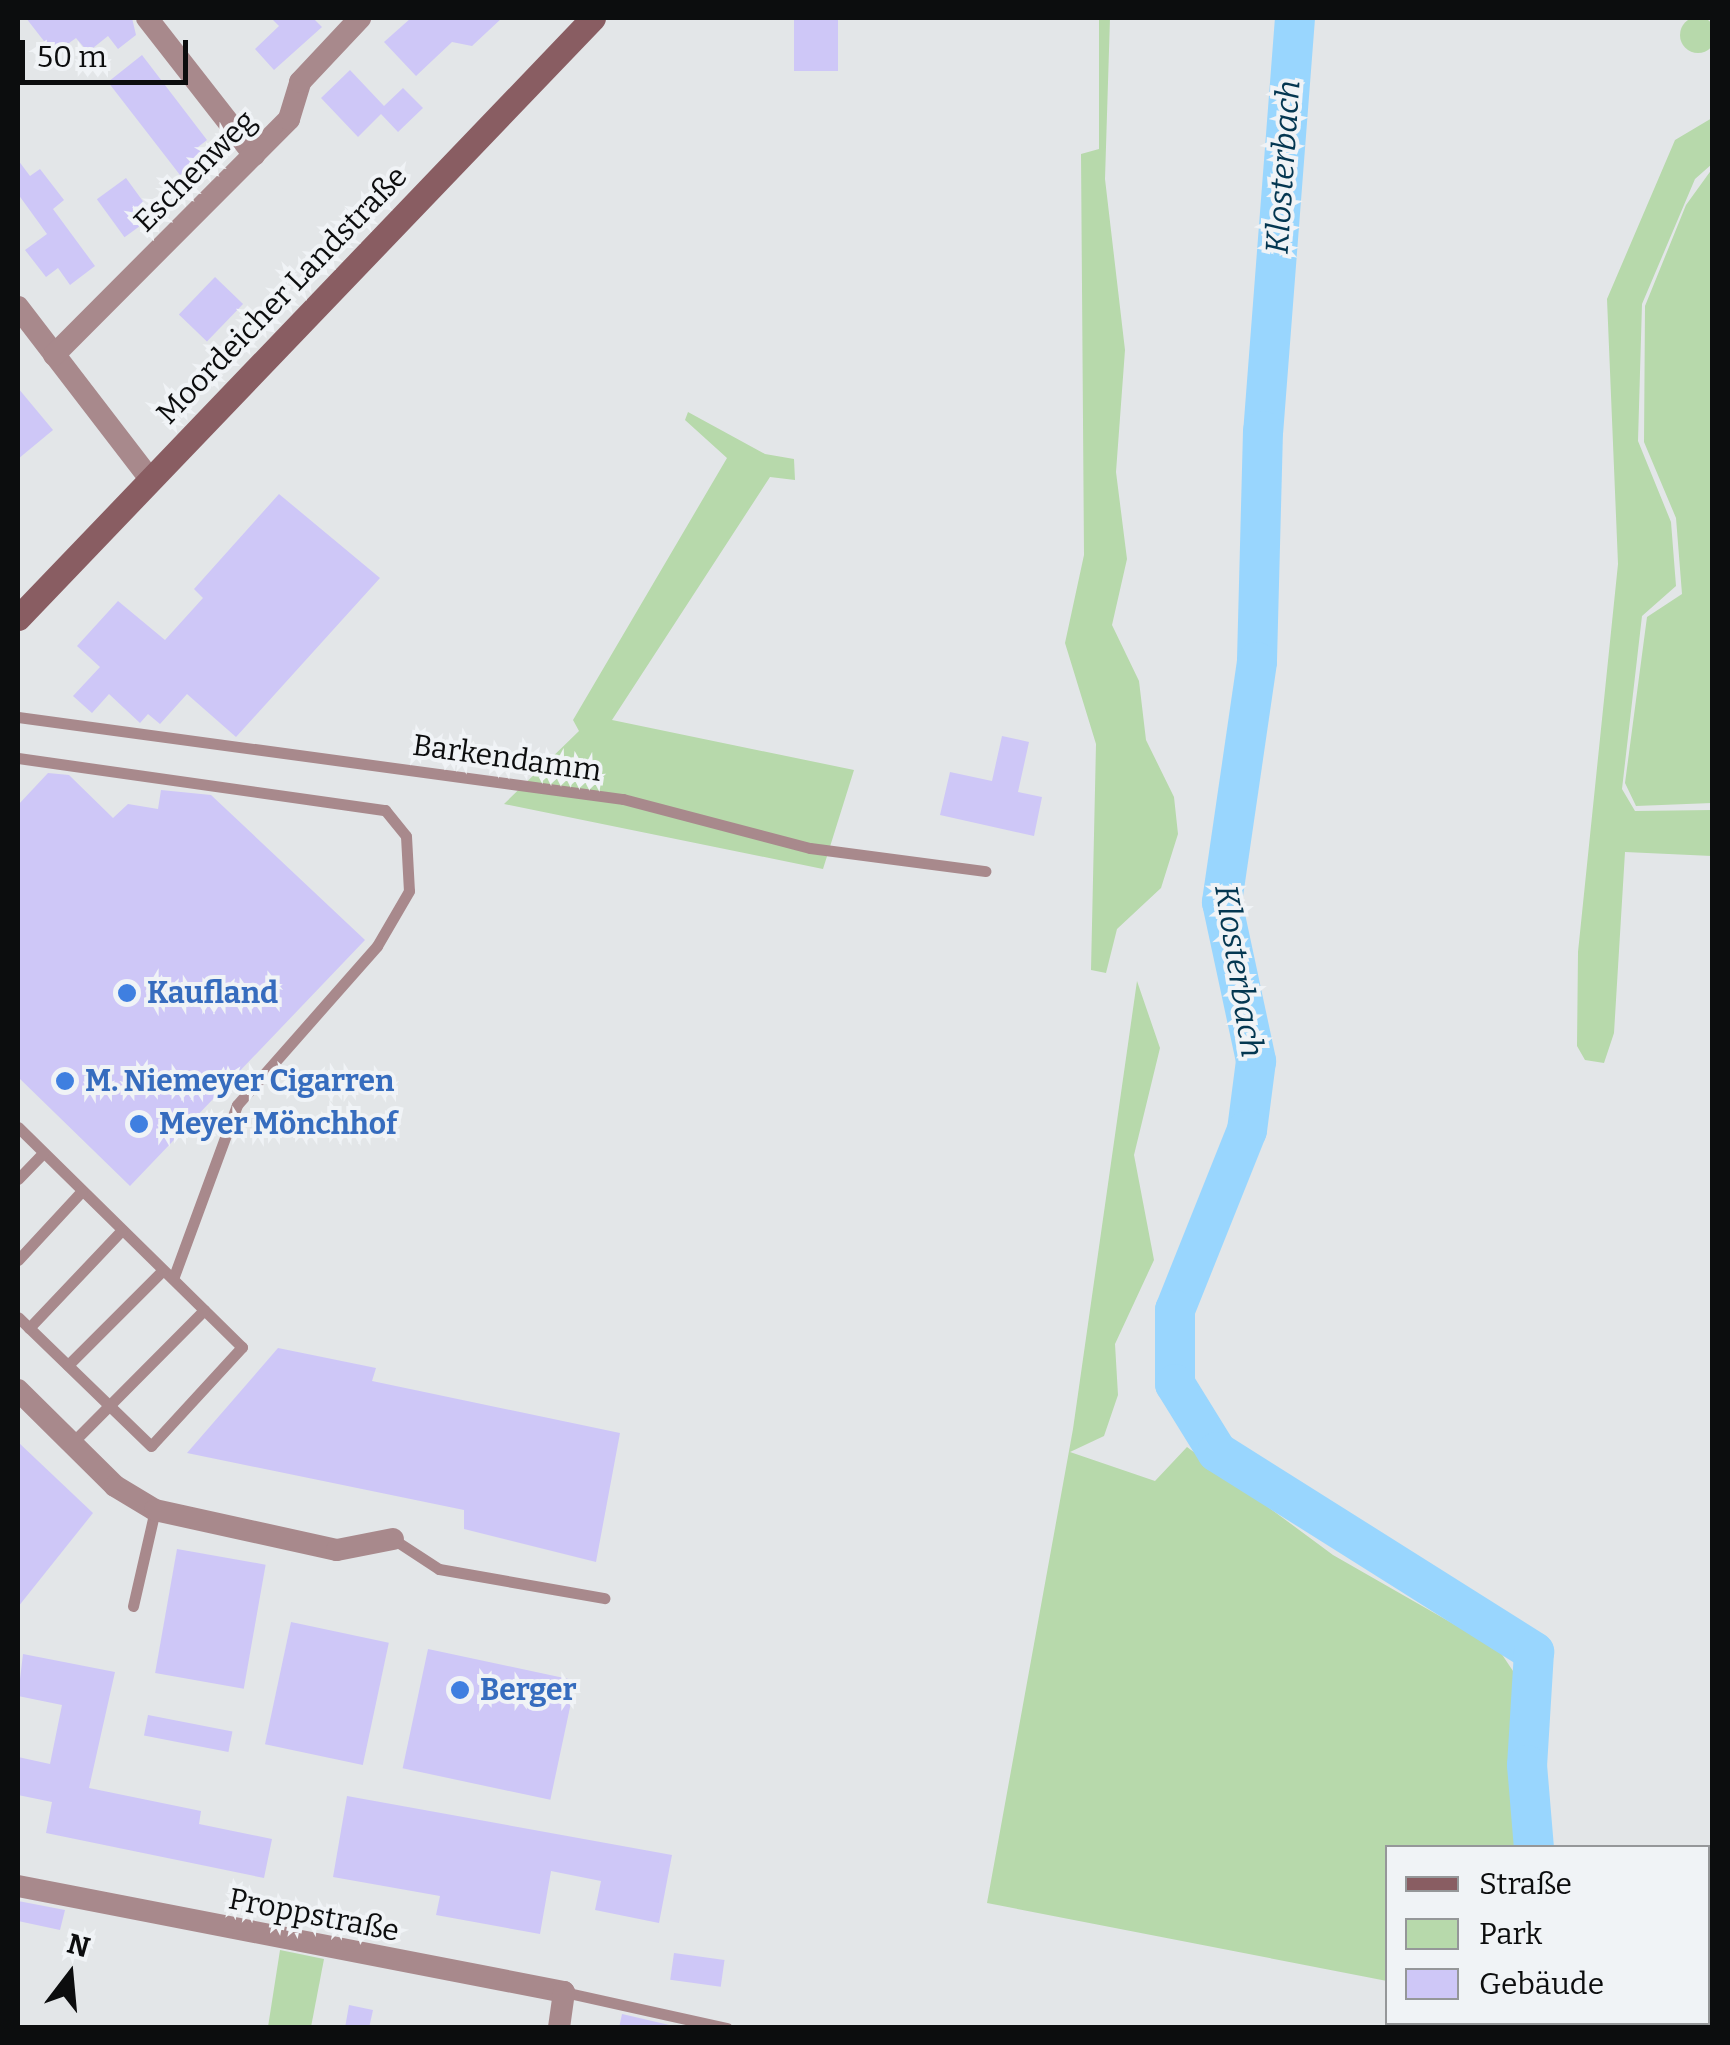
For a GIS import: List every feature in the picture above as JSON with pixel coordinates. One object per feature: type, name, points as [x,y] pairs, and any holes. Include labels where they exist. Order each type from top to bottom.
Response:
[{"type":"main road","name":"Moordeicher Landstraße","points":[[18,618],[593,18]]},
{"type":"street","points":[[147,18],[254,155]]},
{"type":"street","name":"Eschenweg","points":[[54,355],[289,120],[300,82],[360,18]]},
{"type":"street","points":[[18,306],[150,479]]},
{"type":"street","points":[[18,1390],[115,1486],[154,1510],[337,1550],[393,1539]]},
{"type":"street","name":"Proppstraße","points":[[18,1886],[564,1992]]},
{"type":"street","points":[[559,2028],[564,1992]]},
{"type":"lane","name":"Barkendamm","points":[[18,717],[623,799],[810,848],[985,871]]},
{"type":"lane","points":[[18,758],[384,810],[406,836],[409,891],[377,946],[237,1105],[168,1275],[68,1366]]},
{"type":"lane","points":[[18,1128],[242,1347],[151,1446],[18,1317]]},
{"type":"lane","points":[[18,1179],[43,1153]]},
{"type":"lane","points":[[18,1260],[82,1191]]},
{"type":"lane","points":[[29,1328],[122,1230]]},
{"type":"lane","points":[[73,1442],[204,1310]]},
{"type":"lane","points":[[133,1606],[154,1510]]},
{"type":"lane","points":[[393,1539],[440,1569],[604,1598]]},
{"type":"lane","points":[[564,1992],[727,2028]]},
{"type":"green space","points":[[1698,17],[1711,22],[1716,35],[1711,48],[1698,53],[1685,48],[1680,35],[1685,22]]},
{"type":"green space","points":[[1099,18],[1110,18],[1105,179],[1125,350],[1116,472],[1127,559],[1112,625],[1139,681],[1146,740],[1174,797],[1178,834],[1161,888],[1117,929],[1106,973],[1091,970],[1096,744],[1065,643],[1084,555],[1081,154],[1099,149]]},
{"type":"green space","points":[[1712,118],[1712,164],[1695,179],[1642,304],[1638,441],[1671,522],[1676,586],[1642,616],[1622,789],[1635,811],[1712,810],[1712,856],[1625,852],[1614,1033],[1604,1063],[1585,1060],[1577,1046],[1578,952],[1618,564],[1607,299],[1675,140]]},
{"type":"green space","points":[[1712,169],[1712,803],[1636,806],[1625,783],[1647,617],[1682,594],[1676,518],[1644,442],[1645,306],[1686,205]]},
{"type":"green space","points":[[688,412],[765,454],[794,459],[795,480],[770,477],[612,720],[854,770],[823,869],[504,804],[579,731],[573,720],[727,458],[685,420]]},
{"type":"green space","points":[[1137,981],[1160,1048],[1134,1155],[1154,1260],[1115,1344],[1118,1395],[1104,1436],[1070,1452],[1155,1481],[1187,1447],[1333,1555],[1499,1650],[1517,1677],[1516,1845],[1385,1845],[1385,1981],[987,1903],[1073,1429]]},
{"type":"green space","points":[[280,1950],[324,1959],[311,2027],[268,2027]]},
{"type":"building","points":[[26,18],[132,18],[136,35],[118,49],[108,36],[88,52],[76,38],[54,54]]},
{"type":"building","points":[[271,18],[313,18],[322,27],[274,70],[255,49],[279,26]]},
{"type":"building","points":[[411,18],[502,18],[472,46],[452,42],[416,76],[384,42]]},
{"type":"building","points":[[794,18],[838,18],[838,71],[794,71]]},
{"type":"building","points":[[142,55],[207,140],[198,147],[205,156],[180,175],[108,82]]},
{"type":"building","points":[[350,70],[384,106],[403,88],[423,108],[398,132],[381,114],[358,137],[321,98]]},
{"type":"building","points":[[18,160],[30,176],[40,169],[64,200],[53,209],[95,266],[70,285],[58,268],[46,277],[25,250],[47,234],[18,194]]},
{"type":"building","points":[[126,178],[154,216],[125,237],[97,199]]},
{"type":"building","points":[[215,277],[243,304],[207,341],[179,314]]},
{"type":"building","points":[[18,388],[53,430],[18,459]]},
{"type":"building","points":[[279,494],[380,578],[236,737],[187,694],[160,724],[148,714],[140,723],[109,694],[92,713],[73,696],[100,667],[77,646],[118,601],[165,640],[203,598],[194,589]]},
{"type":"building","points":[[1002,736],[1029,742],[1018,792],[1042,797],[1034,836],[940,815],[950,772],[992,781]]},
{"type":"building","points":[[48,773],[69,775],[113,818],[128,804],[158,809],[161,790],[211,795],[365,940],[130,1186],[18,1077],[18,805]]},
{"type":"building","points":[[278,1348],[376,1368],[372,1381],[620,1433],[596,1562],[464,1529],[464,1510],[187,1453]]},
{"type":"building","points":[[18,1442],[93,1513],[18,1607]]},
{"type":"building","points":[[177,1549],[266,1565],[244,1689],[155,1673]]},
{"type":"building","points":[[291,1622],[389,1643],[363,1765],[265,1744]]},
{"type":"building","points":[[428,1649],[576,1680],[550,1800],[403,1768]]},
{"type":"building","points":[[23,1654],[115,1672],[89,1788],[201,1811],[199,1824],[272,1839],[264,1878],[46,1833],[52,1802],[18,1795],[18,1757],[50,1764],[62,1705],[18,1696]]},
{"type":"building","points":[[148,1715],[232,1731],[228,1752],[144,1736]]},
{"type":"building","points":[[347,1796],[672,1855],[659,1923],[595,1910],[601,1881],[551,1871],[540,1934],[436,1915],[440,1896],[333,1877]]},
{"type":"building","points":[[18,1901],[65,1910],[60,1930],[18,1921]]},
{"type":"building","points":[[674,1953],[725,1960],[721,1987],[670,1980]]},
{"type":"building","points":[[349,2005],[373,2010],[369,2028],[345,2028]]},
{"type":"building","points":[[622,2014],[678,2027],[678,2028],[619,2028]]},
{"type":"waterway","name":"Klosterbach","points":[[1295,18],[1263,431],[1257,662],[1222,902],[1256,1061],[1247,1130],[1175,1310],[1175,1384],[1217,1452],[1534,1652],[1527,1765],[1534,1845]]},
{"type":"place","name":"Kaufland","points":[[127,993]]},
{"type":"place","name":"M. Niemeyer Cigarren","points":[[65,1081]]},
{"type":"place","name":"Meyer Mönchhof","points":[[139,1124]]},
{"type":"place","name":"Berger","points":[[460,1690]]}]
